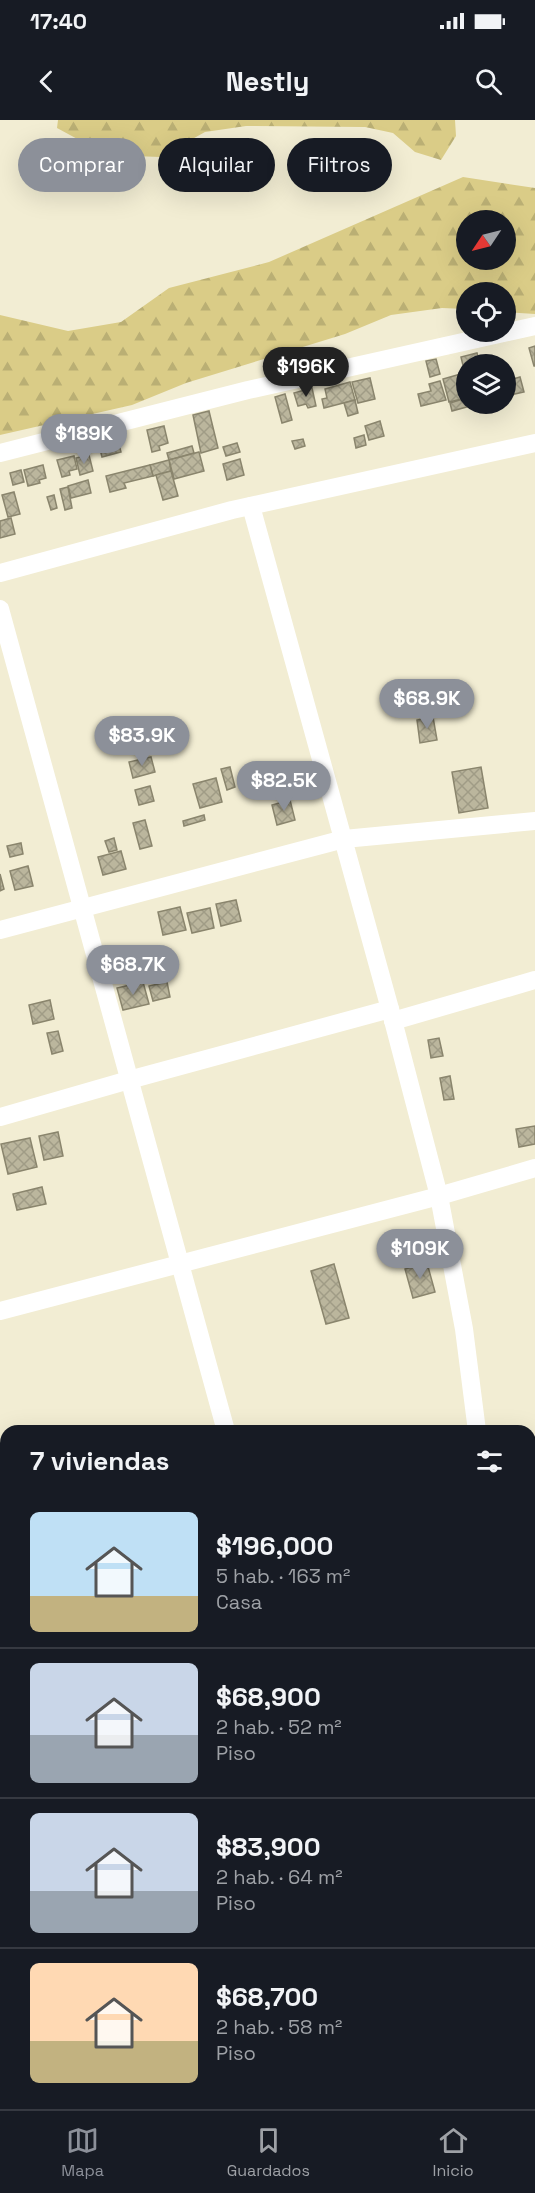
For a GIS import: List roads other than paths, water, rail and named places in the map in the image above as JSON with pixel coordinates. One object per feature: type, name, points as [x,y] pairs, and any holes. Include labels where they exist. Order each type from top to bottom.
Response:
[{"type":"street","points":[[0,453],[248,390],[535,326]]},
{"type":"street","points":[[0,573],[251,506],[535,443]]},
{"type":"street","points":[[251,506],[392,1015],[439,1196],[464,1329],[476,1425]]},
{"type":"street","points":[[0,609],[224,1425]]},
{"type":"street","points":[[0,930],[344,839],[535,821]]},
{"type":"street","points":[[0,1117],[129,1080],[535,980]]},
{"type":"street","points":[[0,1311],[439,1196],[535,1168]]}]
